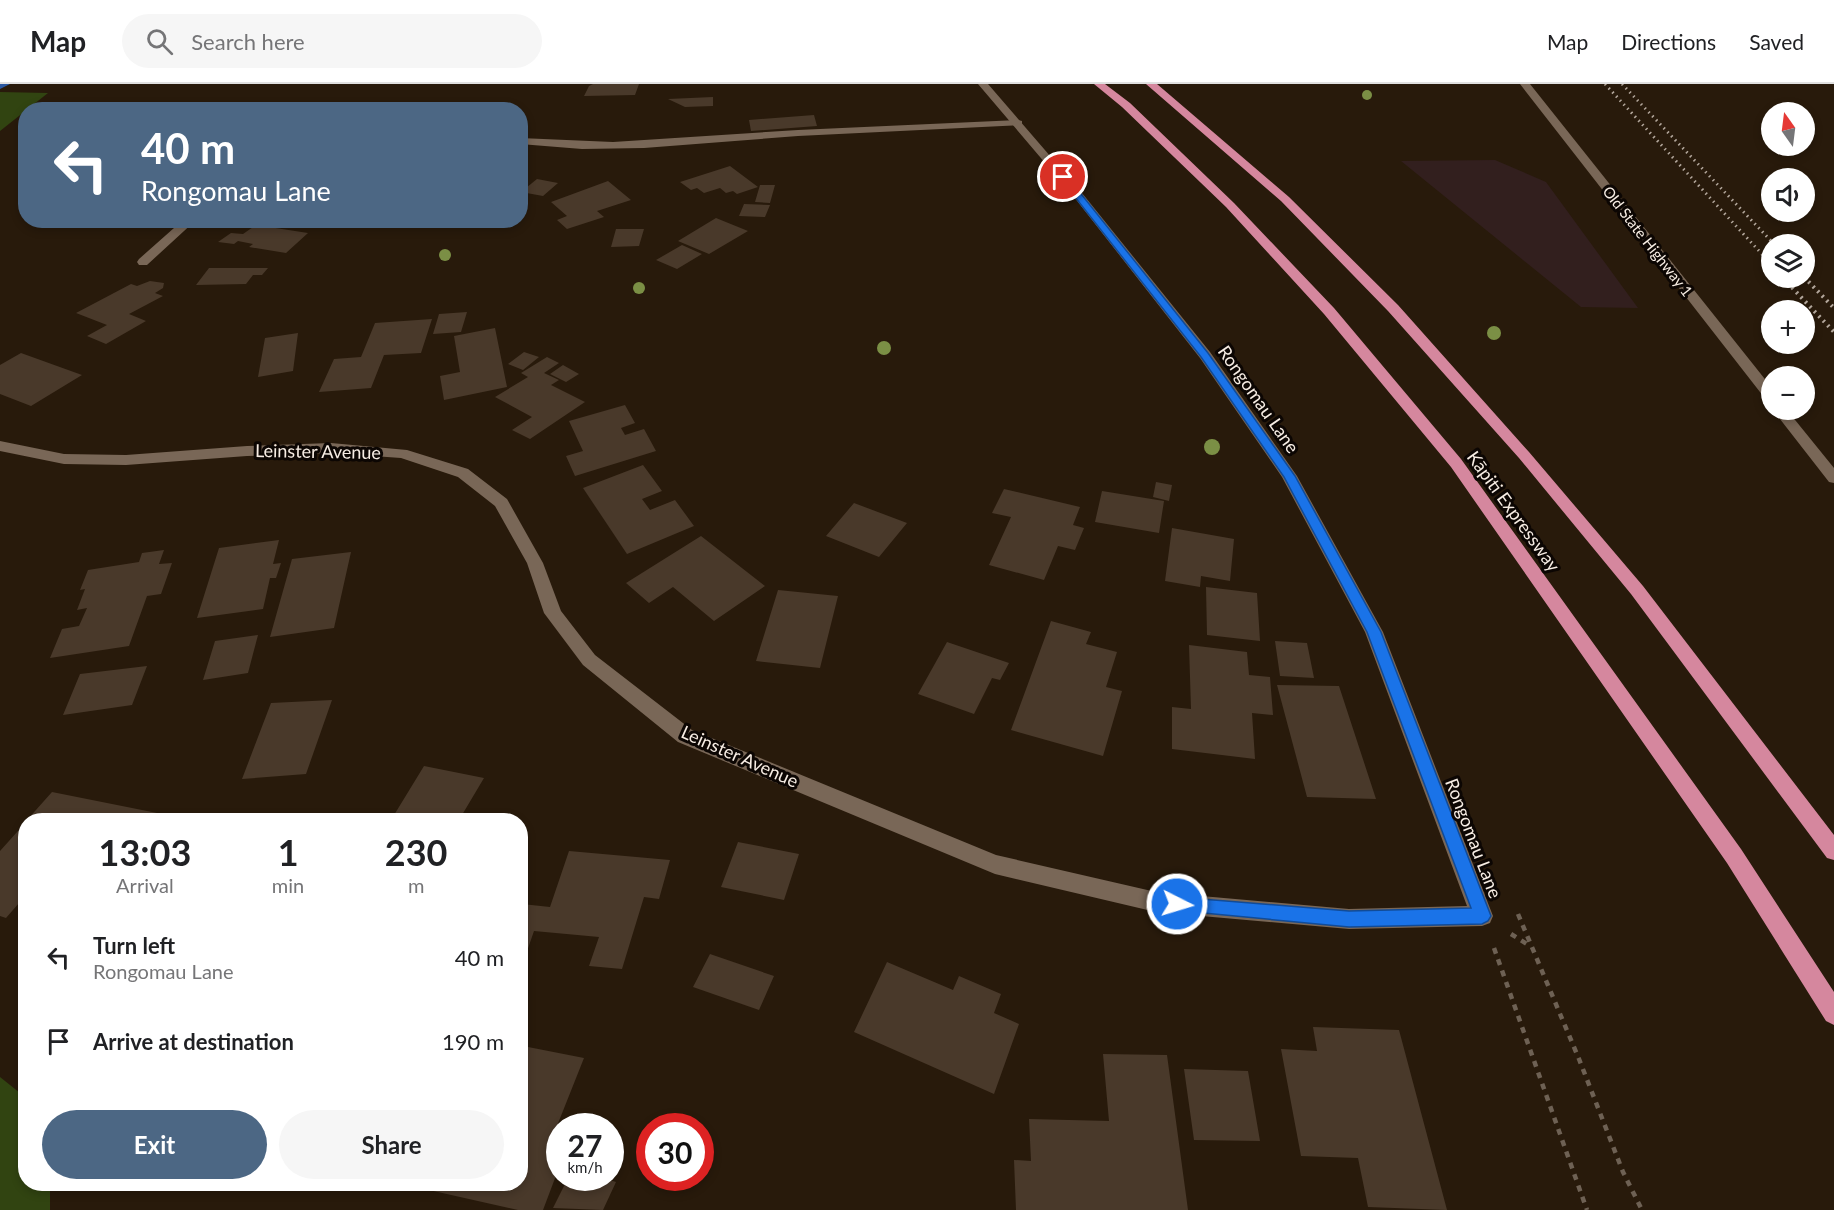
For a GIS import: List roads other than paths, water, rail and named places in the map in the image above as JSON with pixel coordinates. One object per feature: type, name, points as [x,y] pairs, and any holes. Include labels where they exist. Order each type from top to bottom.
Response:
[{"type":"highway","name":"Kāpiti Expressway","points":[[1099,84],[1126,105],[1238,213],[1329,311],[1456,464],[1554,599],[1734,856],[1834,1013]]},
{"type":"highway","name":"Kāpiti Expressway","points":[[1151,84],[1285,199],[1416,334],[1524,455],[1637,590],[1834,851]]},
{"type":"street","name":"Rongomau Lane","points":[[983,84],[1078,195],[1198,346],[1289,476],[1374,632],[1482,916]]},
{"type":"street","name":"Old State Highway 1","points":[[1525,84],[1761,384]]},
{"type":"street","points":[[528,142],[581,147],[624,147],[875,128],[1018,123]]},
{"type":"street","points":[[143,262],[181,228]]},
{"type":"street","points":[[1788,420],[1834,478]]},
{"type":"street","name":"Leinster Avenue","points":[[0,446],[64,459],[105,460],[330,448],[402,453],[463,472],[501,503],[535,563],[554,613],[589,660],[685,736],[995,864],[1156,903],[1349,919],[1482,916]]},
{"type":"waterway","points":[[0,87],[6,84]]},
{"type":"railway","points":[[1605,84],[1761,253]]},
{"type":"railway","points":[[1622,84],[1764,234]]},
{"type":"railway","points":[[1792,288],[1834,332]]},
{"type":"railway","points":[[1815,288],[1834,308]]}]
